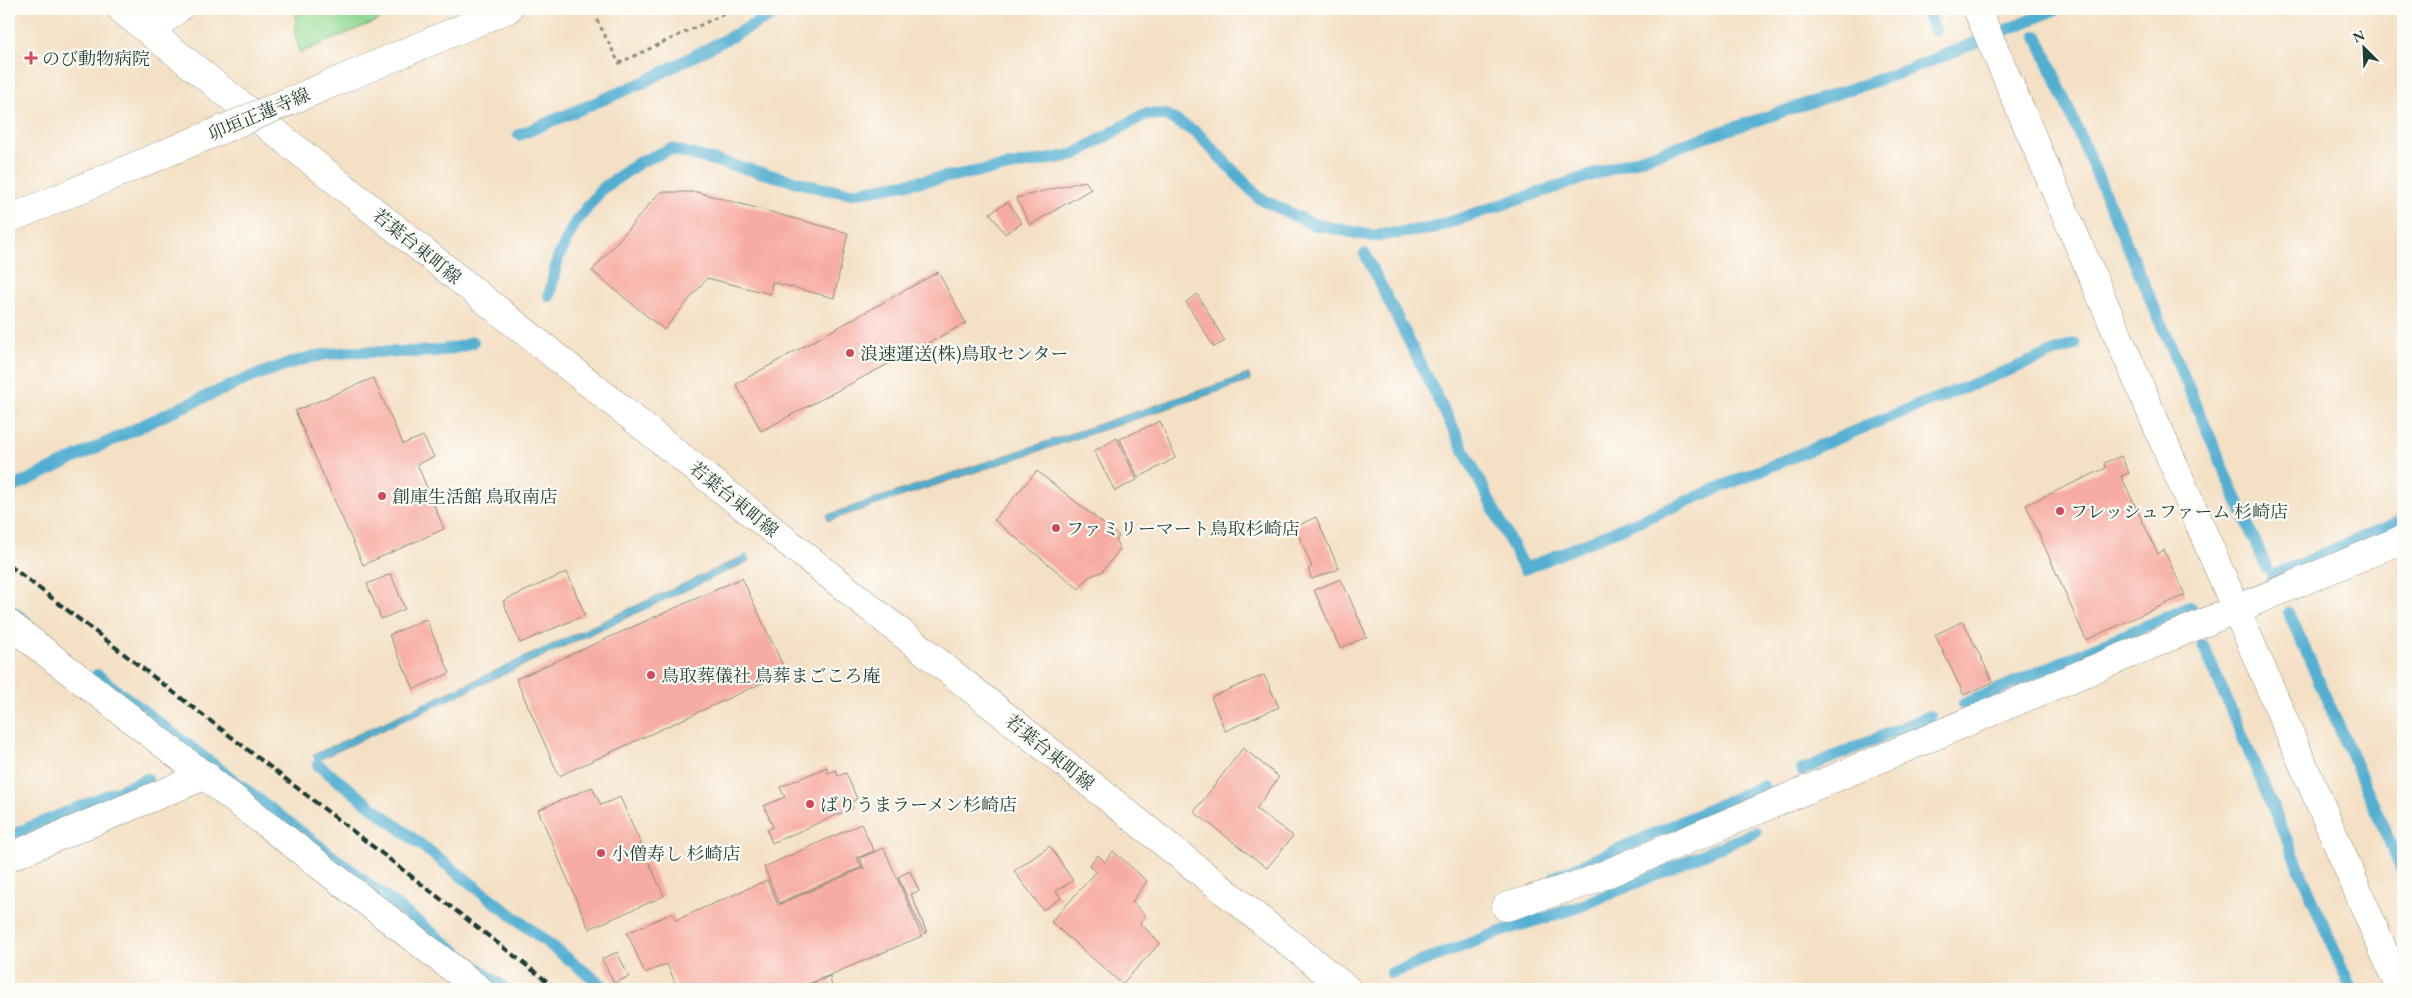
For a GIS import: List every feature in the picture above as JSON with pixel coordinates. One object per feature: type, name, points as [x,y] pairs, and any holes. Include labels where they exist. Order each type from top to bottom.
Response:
[{"type":"street","name":"若葉台東町線","points":[[121,9],[1347,989]]},
{"type":"street","points":[[149,31],[178,9]]},
{"type":"street","name":"卯垣正蓮寺線","points":[[9,219],[508,9]]},
{"type":"street","points":[[1977,9],[2400,989]]},
{"type":"street","points":[[1506,907],[1587,882],[2403,539]]},
{"type":"street","points":[[9,624],[206,775],[479,989]]},
{"type":"street","points":[[9,857],[206,775]]},
{"type":"path","points":[[598,20],[619,63],[735,9]]},
{"type":"green space","points":[[296,9],[405,9],[300,53],[295,36]]},
{"type":"water","points":[[1249,374],[1250,381],[828,521],[827,515]]},
{"type":"water","points":[[746,555],[749,561],[316,761],[313,755]]},
{"type":"building","points":[[1085,181],[1091,189],[1030,225],[1016,198]]},
{"type":"building","points":[[660,192],[697,192],[848,233],[834,298],[772,282],[770,294],[707,278],[664,330],[592,271]]},
{"type":"building","points":[[1008,202],[1022,223],[1005,234],[990,213]]},
{"type":"building","name":"浪速運送(株)鳥取センター","points":[[938,272],[966,323],[761,431],[736,384]]},
{"type":"building","points":[[1197,294],[1225,341],[1214,347],[1186,302]]},
{"type":"building","name":"創庫生活館 鳥取南店","points":[[373,378],[403,444],[423,436],[434,457],[417,464],[444,529],[363,565],[295,411]]},
{"type":"building","points":[[1160,421],[1175,458],[1138,478],[1120,439]]},
{"type":"building","points":[[1117,438],[1137,480],[1115,491],[1094,451]]},
{"type":"building","points":[[2121,456],[2129,473],[2121,476],[2158,554],[2164,550],[2185,595],[2086,640],[2026,505],[2106,468],[2104,463]]},
{"type":"building","name":"ファミリーマート鳥取杉崎店","points":[[1037,471],[1119,536],[1116,541],[1120,549],[1102,572],[1088,577],[1079,589],[994,520]]},
{"type":"building","points":[[1316,517],[1339,569],[1312,579],[1308,569],[1312,567],[1295,527]]},
{"type":"building","points":[[567,572],[585,615],[520,643],[503,601]]},
{"type":"building","points":[[391,574],[405,609],[381,619],[367,584]]},
{"type":"building","name":"鳥取葬儀社 鳥葬まごころ庵","points":[[742,578],[786,672],[559,776],[516,679]]},
{"type":"building","points":[[1341,579],[1367,637],[1340,648],[1314,590]]},
{"type":"building","points":[[426,619],[450,673],[414,689],[389,635]]},
{"type":"building","points":[[1963,621],[1993,682],[1964,695],[1935,635]]},
{"type":"building","points":[[1264,675],[1279,707],[1225,731],[1211,697]]},
{"type":"building","points":[[1243,748],[1279,777],[1256,809],[1293,836],[1267,868],[1194,812]]},
{"type":"building","name":"ばりうまラーメン杉崎店","points":[[827,767],[828,773],[836,770],[838,776],[846,773],[857,799],[851,802],[853,808],[772,843],[767,830],[773,827],[764,806],[785,797],[780,787]]},
{"type":"building","name":"小僧寿し 杉崎店","points":[[592,787],[601,805],[620,797],[664,896],[589,929],[538,810]]},
{"type":"building","points":[[861,824],[874,851],[857,858],[862,867],[779,903],[764,867]]},
{"type":"building","points":[[1050,846],[1073,881],[1056,891],[1061,898],[1043,910],[1014,871]]},
{"type":"building","points":[[884,848],[922,936],[797,989],[678,989],[667,964],[645,973],[627,933],[672,913],[676,920],[767,880],[778,905],[864,869],[860,858]]},
{"type":"building","points":[[1113,851],[1147,881],[1132,902],[1145,915],[1140,923],[1160,943],[1122,984],[1051,922],[1096,872],[1089,865],[1098,855],[1105,862]]},
{"type":"building","points":[[910,871],[919,891],[911,894],[927,933],[924,934],[898,877]]},
{"type":"building","points":[[617,952],[629,977],[614,983],[602,959]]},
{"type":"building","points":[[830,976],[832,989],[808,989],[807,986]]},
{"type":"waterway","points":[[519,135],[642,83],[784,9]]},
{"type":"waterway","points":[[1926,9],[1935,31]]},
{"type":"waterway","points":[[549,296],[558,258],[575,223],[602,189],[640,162],[671,149],[824,189],[853,193],[1073,155],[1145,114],[1166,115],[1197,133],[1259,198],[1312,224],[1372,236],[1429,229],[1911,69],[2057,9]]},
{"type":"waterway","points":[[2037,36],[2266,567]]},
{"type":"waterway","points":[[1365,254],[1524,569],[1879,421],[2075,344]]},
{"type":"waterway","points":[[9,489],[202,398],[293,362],[312,357],[352,352],[437,351],[456,348],[473,342]]},
{"type":"waterway","points":[[2272,576],[2403,520]]},
{"type":"waterway","points":[[1964,704],[2190,607]]},
{"type":"waterway","points":[[9,608],[25,621]]},
{"type":"waterway","points":[[2289,613],[2403,872]]},
{"type":"waterway","points":[[2203,645],[2351,989]]},
{"type":"waterway","points":[[97,675],[505,989]]},
{"type":"waterway","points":[[1802,770],[1930,716]]},
{"type":"waterway","points":[[318,765],[607,989]]},
{"type":"waterway","points":[[9,836],[147,779]]},
{"type":"waterway","points":[[1555,877],[1763,786]]},
{"type":"waterway","points":[[1391,973],[1508,929],[1576,908],[1756,832]]},
{"type":"railway","points":[[9,565],[557,989]]},
{"type":"place","name":"のび動物病院","points":[[31,58]]},
{"type":"place","name":"浪速運送(株)鳥取センター","points":[[850,353]]},
{"type":"place","name":"創庫生活館 鳥取南店","points":[[382,496]]},
{"type":"place","name":"フレッシュファーム 杉崎店","points":[[2060,511]]},
{"type":"place","name":"ファミリーマート鳥取杉崎店","points":[[1056,528]]},
{"type":"place","name":"鳥取葬儀社 鳥葬まごころ庵","points":[[651,675]]},
{"type":"place","name":"ばりうまラーメン杉崎店","points":[[810,804]]},
{"type":"place","name":"小僧寿し 杉崎店","points":[[601,853]]}]
